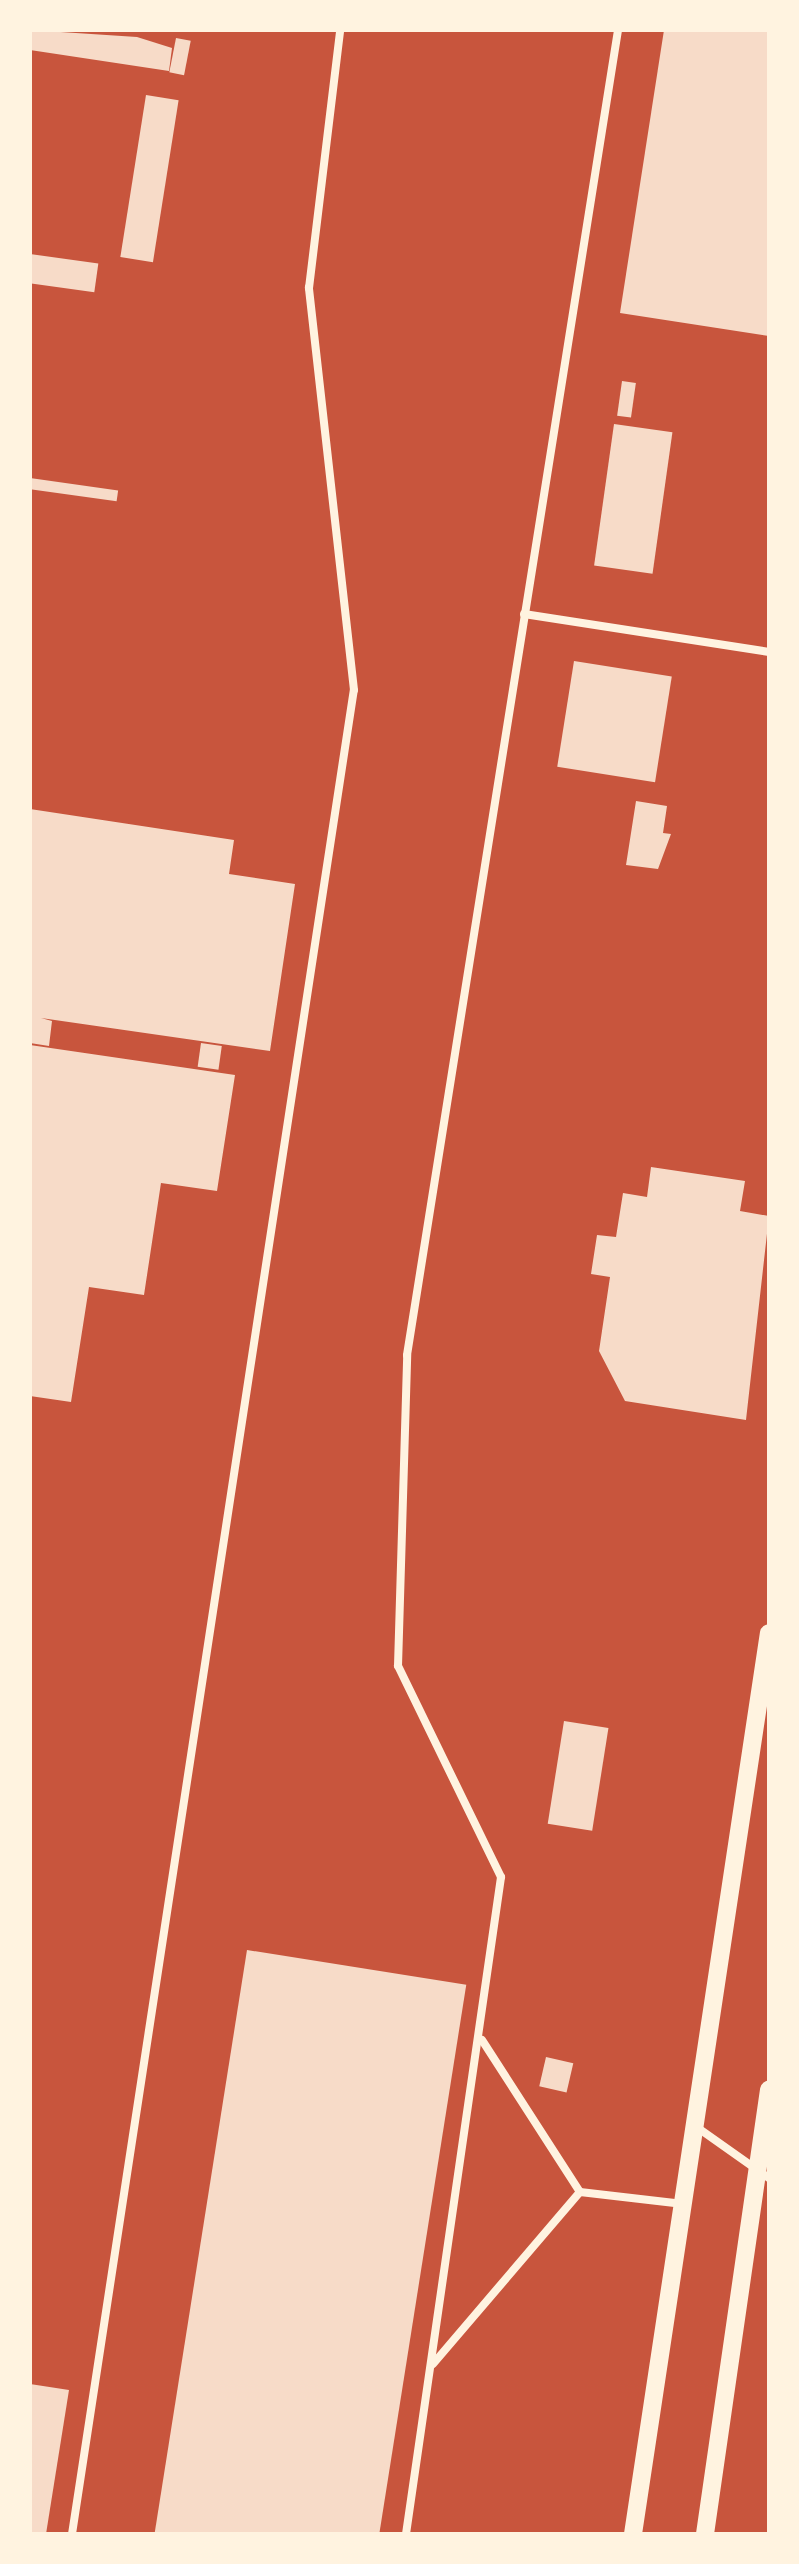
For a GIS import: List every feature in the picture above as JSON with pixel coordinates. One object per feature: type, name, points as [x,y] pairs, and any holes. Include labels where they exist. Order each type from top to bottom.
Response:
[{"type":"street","points":[[632,2534],[764,1700],[769,1633]]},
{"type":"street","points":[[705,2534],[764,2174],[769,2090]]},
{"type":"lane","points":[[72,2534],[354,690],[308,288],[340,30]]},
{"type":"lane","points":[[406,2534],[482,2040],[501,1877],[398,1666],[406,1356],[618,30]]},
{"type":"lane","points":[[524,614],[769,652]]},
{"type":"lane","points":[[482,2040],[580,2192]]},
{"type":"lane","points":[[698,2128],[764,2174]]},
{"type":"lane","points":[[580,2192],[685,2204]]},
{"type":"lane","points":[[432,2366],[580,2192]]},
{"type":"building","points":[[30,30],[137,37],[172,48],[169,71],[30,50]]},
{"type":"building","points":[[664,30],[769,30],[769,336],[620,313]]},
{"type":"building","points":[[176,38],[191,41],[184,75],[169,72]]},
{"type":"building","points":[[146,95],[179,100],[153,262],[120,257]]},
{"type":"building","points":[[30,254],[98,264],[94,292],[30,283]]},
{"type":"building","points":[[622,381],[636,383],[631,418],[617,416]]},
{"type":"building","points":[[614,424],[672,432],[653,574],[594,566]]},
{"type":"building","points":[[30,478],[118,490],[117,501],[30,489]]},
{"type":"building","points":[[574,661],[672,676],[655,782],[557,767]]},
{"type":"building","points":[[636,801],[667,806],[663,833],[671,834],[658,869],[626,865]]},
{"type":"building","points":[[30,809],[234,840],[229,874],[295,884],[270,1051],[41,1018],[52,1021],[49,1046],[30,1043]]},
{"type":"building","points":[[201,1043],[222,1046],[218,1070],[198,1067]]},
{"type":"building","points":[[30,1045],[235,1075],[217,1191],[161,1183],[144,1295],[89,1287],[71,1402],[30,1396]]},
{"type":"building","points":[[651,1167],[745,1181],[740,1211],[769,1216],[746,1420],[625,1401],[599,1351],[610,1277],[591,1274],[597,1235],[616,1237],[623,1193],[647,1197]]},
{"type":"building","points":[[564,1721],[608,1728],[592,1831],[548,1824]]},
{"type":"building","points":[[247,1950],[466,1985],[379,2534],[155,2534]]},
{"type":"building","points":[[546,2057],[573,2063],[567,2093],[539,2086]]},
{"type":"building","points":[[30,2384],[69,2390],[46,2534],[30,2534]]}]
